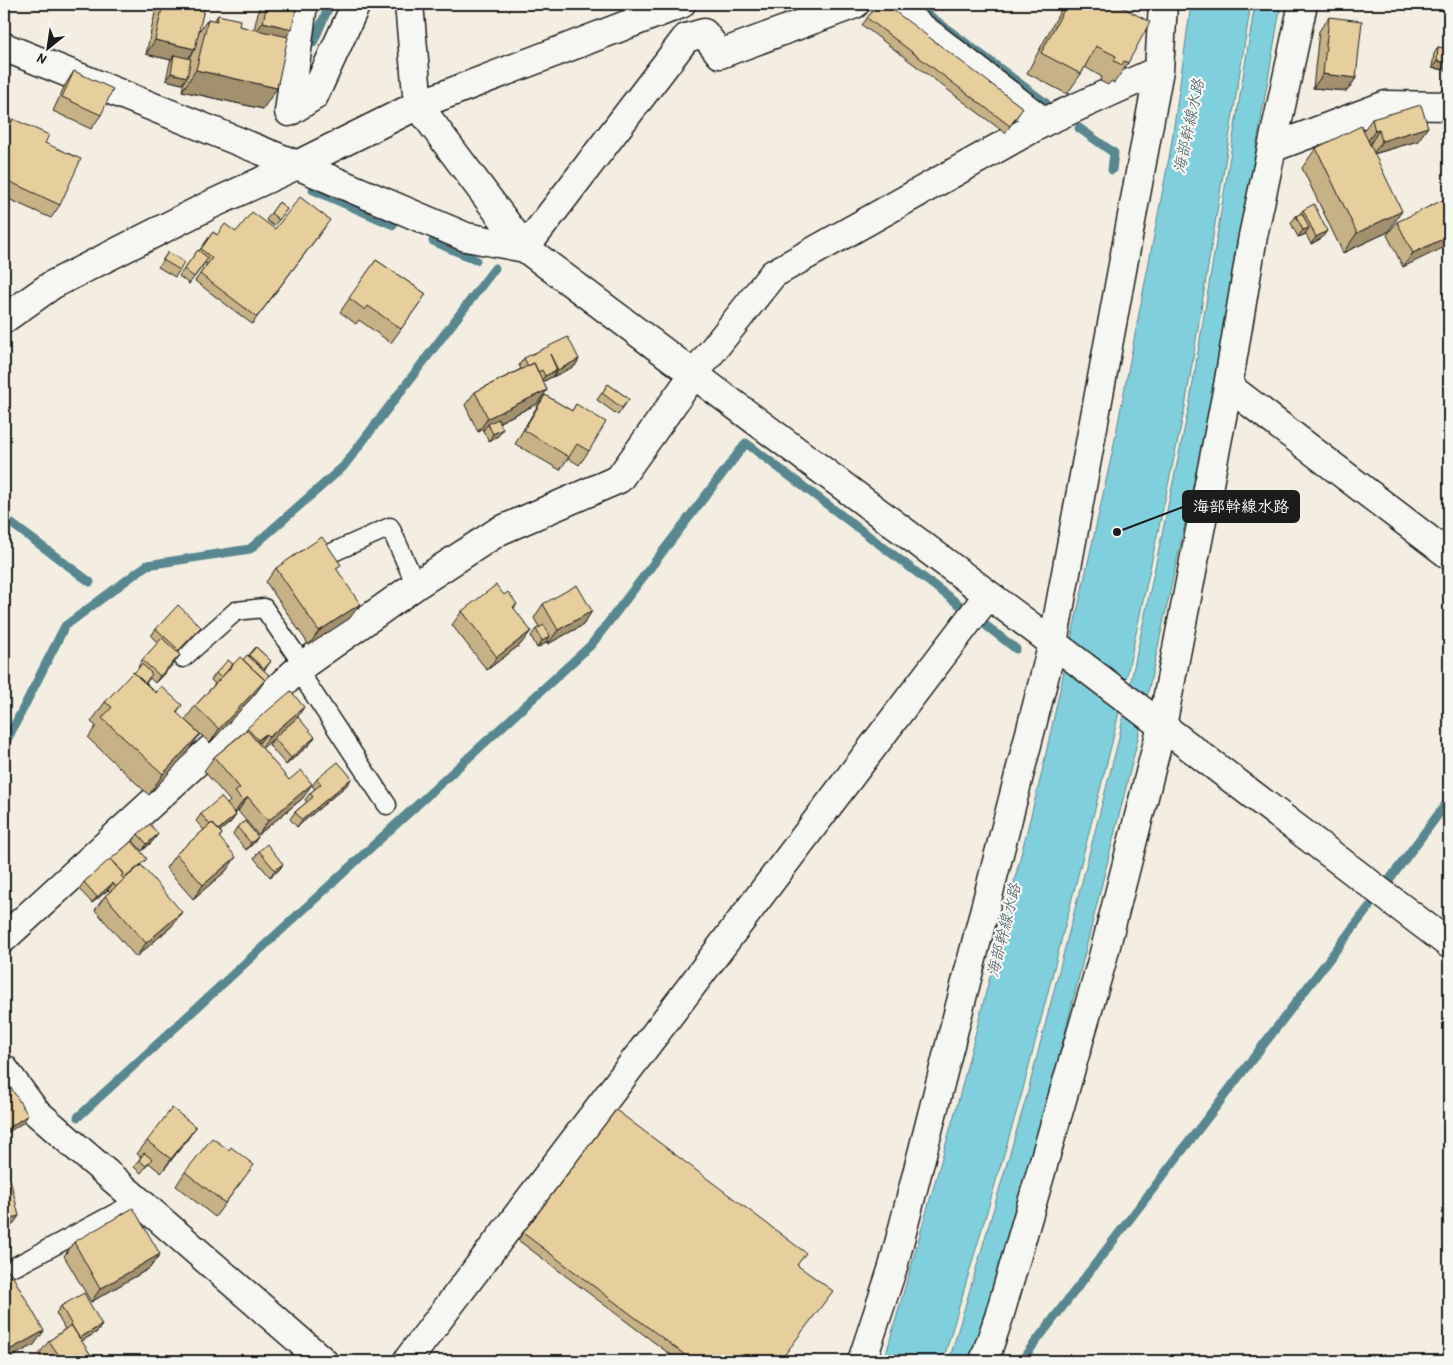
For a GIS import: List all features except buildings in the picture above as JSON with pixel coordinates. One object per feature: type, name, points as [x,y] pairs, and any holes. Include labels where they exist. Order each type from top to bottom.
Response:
[{"type":"street","points":[[303,4],[289,112],[314,96],[356,4]]},
{"type":"street","points":[[410,4],[418,105],[525,248],[1060,649],[1449,944]]},
{"type":"street","points":[[4,319],[52,285],[212,204],[297,165],[418,105],[682,4]]},
{"type":"street","points":[[525,248],[686,38],[704,33],[720,54],[855,4]]},
{"type":"street","points":[[891,4],[1044,122]]},
{"type":"street","points":[[862,1361],[893,1267],[1060,649],[1159,70],[1163,4]]},
{"type":"street","points":[[984,1361],[999,1317],[1102,961],[1156,722],[1228,386],[1253,236],[1302,4]]},
{"type":"street","points":[[4,47],[297,165],[466,237],[525,248]]},
{"type":"street","points":[[4,938],[300,667],[416,585],[499,531],[619,479],[694,374],[773,274],[1044,122],[1159,70]]},
{"type":"street","points":[[1272,148],[1386,105],[1449,106]]},
{"type":"street","points":[[1228,386],[1449,555]]},
{"type":"street","points":[[408,1361],[988,595]]},
{"type":"street","points":[[4,1069],[35,1111],[320,1360]]},
{"type":"lane","points":[[329,554],[390,527],[416,585]]},
{"type":"lane","points":[[183,658],[236,611],[264,608],[387,804]]},
{"type":"lane","points":[[16,1266],[138,1201]]},
{"type":"water","points":[[1191,4],[1251,4],[1185,407],[1113,739],[1022,1093],[943,1361],[884,1361],[959,1098],[1041,776],[1113,449],[1171,147]]},
{"type":"water","points":[[1255,4],[1281,4],[1213,396],[1136,747],[1050,1093],[971,1361],[949,1361],[1027,1095],[1118,742],[1189,407]]},
{"type":"waterway","points":[[313,43],[330,4]]},
{"type":"waterway","points":[[914,4],[1046,103]]},
{"type":"waterway","points":[[1079,128],[1114,153],[1112,170]]},
{"type":"waterway","points":[[313,190],[393,225]]},
{"type":"waterway","points":[[433,241],[476,260]]},
{"type":"waterway","points":[[4,746],[65,626],[147,565],[250,549],[343,467],[495,268]]},
{"type":"waterway","points":[[78,1117],[591,645],[746,443],[961,606]]},
{"type":"waterway","points":[[4,518],[90,582]]},
{"type":"waterway","points":[[984,624],[1016,649]]},
{"type":"waterway","points":[[1387,883],[1449,800]]},
{"type":"waterway","points":[[1021,1361],[1369,907]]},
{"type":"place","name":"海部幹線水路","points":[[1117,532]]}]
